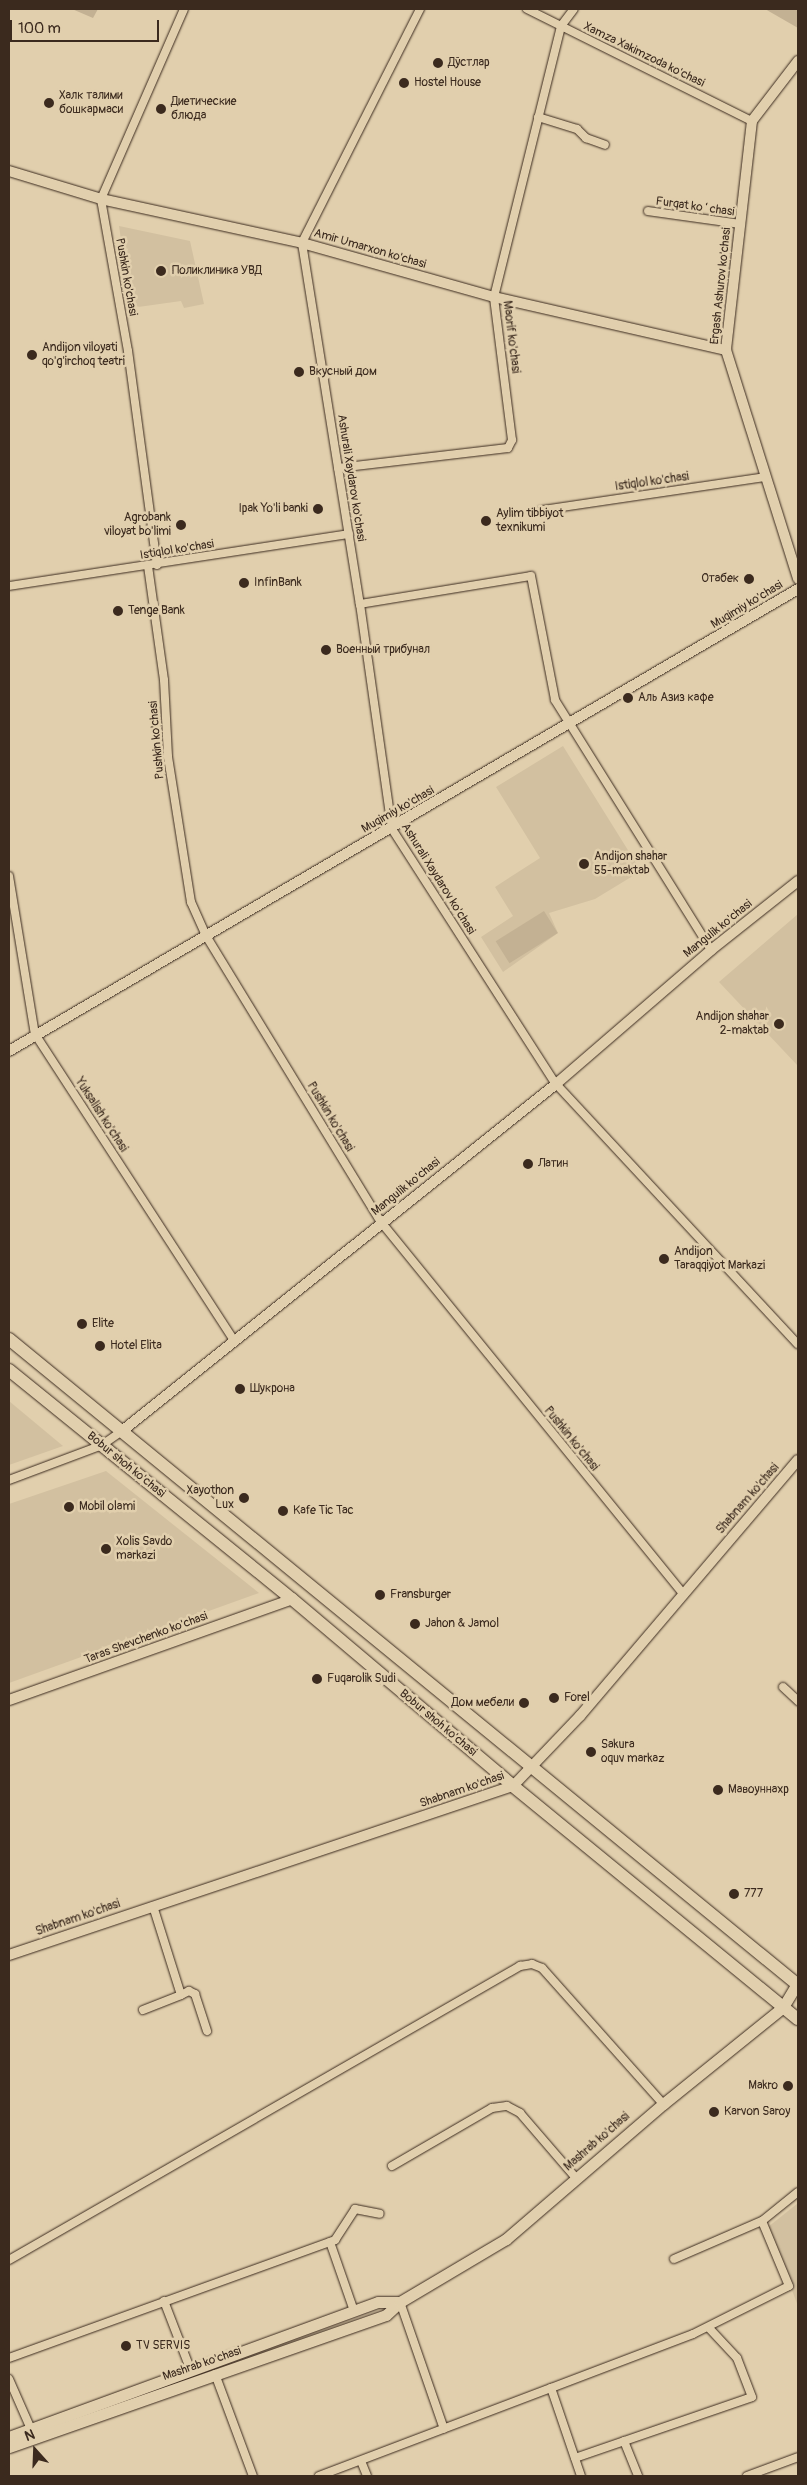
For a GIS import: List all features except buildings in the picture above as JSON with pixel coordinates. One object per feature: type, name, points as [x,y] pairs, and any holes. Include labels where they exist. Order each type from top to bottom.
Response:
[{"type":"main road","name":"Bobur shoh ko'chasi","points":[[9,1339],[798,1985]]},
{"type":"main road","name":"Bobur shoh ko'chasi","points":[[9,1370],[292,1599],[513,1786],[798,2019]]},
{"type":"main road","name":"Mashrab ko'chasi","points":[[9,2437],[215,2374],[368,2323],[386,2315],[400,2302],[506,2239],[663,2104],[783,2007],[798,1985]]},
{"type":"main road","name":"Mashrab ko'chasi","points":[[9,2447],[129,2399],[191,2371],[378,2302],[400,2302]]},
{"type":"street","points":[[101,199],[184,9]]},
{"type":"street","points":[[302,243],[420,9]]},
{"type":"street","name":"Xamza Xakimzoda ko'chasi","points":[[527,9],[752,120]]},
{"type":"street","name":"Maorif ko'chasi","points":[[338,468],[508,448],[512,440],[494,297],[561,26],[574,9]]},
{"type":"street","points":[[752,120],[798,61]]},
{"type":"street","points":[[538,118],[577,129],[586,138],[605,145]]},
{"type":"street","name":"Ergash Ashurov ko'chasi","points":[[752,120],[726,350],[798,580]]},
{"type":"street","name":"Amir Umarxon ko'chasi","points":[[9,171],[101,199],[302,243],[494,297],[726,350]]},
{"type":"street","name":"Pushkin ko'chasi","points":[[101,199],[128,351],[157,565]]},
{"type":"street","name":"Furqat koʻchasi","points":[[648,211],[740,224]]},
{"type":"street","name":"Ashurali Xaydarov ko'chasi","points":[[302,243],[360,604],[392,829],[556,1084],[798,1344]]},
{"type":"street","name":"Istiqlol ko'chasi","points":[[542,510],[766,477]]},
{"type":"street","name":"Istiqlol ko'chasi","points":[[9,586],[157,565],[349,534]]},
{"type":"street","name":"Pushkin ko'chasi","points":[[148,566],[177,815],[191,902],[205,934],[381,1222],[683,1593]]},
{"type":"street","points":[[360,604],[531,576],[554,700],[711,950]]},
{"type":"street","name":"Muqimiy ko'chasi","points":[[9,1051],[205,934],[392,829],[570,725],[798,589]]},
{"type":"street","name":"Yuksalish ko'chasi","points":[[9,876],[35,1034],[235,1342]]},
{"type":"street","name":"Mangulik ko'chasi","points":[[9,1480],[102,1445],[122,1432],[381,1222],[556,1084],[711,950],[798,881]]},
{"type":"street","name":"Shabnam ko'chasi","points":[[9,1955],[513,1786],[580,1716],[798,1460]]},
{"type":"street","name":"Taras Shevchenko ko'chasi","points":[[9,1700],[292,1599]]},
{"type":"street","points":[[783,1687],[798,1701]]},
{"type":"street","points":[[153,1906],[181,1995]]},
{"type":"street","points":[[9,2260],[520,1966],[532,1964],[542,1968],[663,2104]]},
{"type":"street","points":[[143,2010],[189,1991],[195,1994],[207,2031]]},
{"type":"street","points":[[392,2166],[492,2108],[507,2106],[520,2113],[576,2178]]},
{"type":"street","points":[[674,2258],[762,2221],[798,2192]]},
{"type":"street","points":[[9,2358],[335,2240],[355,2209],[380,2214]]},
{"type":"street","points":[[319,2476],[708,2326],[789,2286],[762,2221]]},
{"type":"street","points":[[330,2242],[354,2311]]},
{"type":"street","points":[[164,2301],[191,2371]]},
{"type":"street","points":[[400,2302],[444,2429]]},
{"type":"street","points":[[575,2458],[752,2397],[736,2358],[708,2326]]},
{"type":"street","points":[[215,2374],[253,2476]]},
{"type":"street","points":[[9,2379],[31,2429]]},
{"type":"street","points":[[551,2388],[581,2476]]},
{"type":"street","points":[[624,2441],[638,2476]]},
{"type":"street","points":[[747,2476],[798,2457]]},
{"type":"street","points":[[361,2461],[367,2476]]},
{"type":"shaded area","points":[[72,9],[98,9],[93,18]]},
{"type":"shaded area","points":[[765,9],[798,9],[798,28]]},
{"type":"shaded area","name":"Поликлиника УВД","points":[[119,226],[190,241],[204,304],[184,308],[181,301],[131,308]]},
{"type":"shaded area","name":"Andijon shahar 55-maktab","points":[[563,746],[641,871],[595,899],[549,913],[558,933],[503,972],[481,937],[513,916],[495,887],[540,858],[496,787]]},
{"type":"shaded area","points":[[544,911],[558,933],[509,963],[496,941]]},
{"type":"shaded area","name":"Andijon shahar 2-maktab","points":[[798,914],[798,1066],[719,982]]},
{"type":"shaded area","points":[[9,1401],[63,1446],[9,1465]]},
{"type":"shaded area","name":"Xolis Savdo markazi","points":[[106,1471],[259,1593],[9,1683],[9,1504]]},
{"type":"shaded area","points":[[798,2203],[798,2306],[768,2227]]},
{"type":"place","name":"Дўстлар","points":[[438,63]]},
{"type":"place","name":"Hostel House","points":[[404,83]]},
{"type":"place","name":"Халк талими бошкармаси","points":[[49,103]]},
{"type":"place","name":"Диетические блюда","points":[[161,109]]},
{"type":"place","name":"Поликлиника УВД","points":[[161,271]]},
{"type":"place","name":"Andijon viloyati qo'g'irchoq teatri","points":[[32,355]]},
{"type":"place","name":"Вкусный дом","points":[[299,372]]},
{"type":"place","name":"Ipak Yo'li banki","points":[[318,509]]},
{"type":"place","name":"Aylim tibbiyot texnikumi","points":[[486,521]]},
{"type":"place","name":"Agrobank viloyat bo'limi","points":[[181,525]]},
{"type":"place","name":"Отабек","points":[[749,579]]},
{"type":"place","name":"InfinBank","points":[[244,583]]},
{"type":"place","name":"Tenge Bank","points":[[118,611]]},
{"type":"place","name":"Военный трибунал","points":[[326,650]]},
{"type":"place","name":"Аль Азиз кафе","points":[[628,698]]},
{"type":"place","name":"Andijon shahar 55-maktab","points":[[584,864]]},
{"type":"place","name":"Andijon shahar 2-maktab","points":[[779,1024]]},
{"type":"place","name":"Латин","points":[[528,1164]]},
{"type":"place","name":"Andijon Taraqqiyot Markazi","points":[[664,1259]]},
{"type":"place","name":"Elite","points":[[82,1324]]},
{"type":"place","name":"Hotel Elita","points":[[100,1346]]},
{"type":"place","name":"Шукрона","points":[[240,1389]]},
{"type":"place","name":"Xayothon Lux","points":[[244,1498]]},
{"type":"place","name":"Mobil olami","points":[[69,1507]]},
{"type":"place","name":"Kafe Tic Tac","points":[[283,1511]]},
{"type":"place","name":"Xolis Savdo markazi","points":[[106,1549]]},
{"type":"place","name":"Fransburger","points":[[380,1595]]},
{"type":"place","name":"Jahon & Jamol","points":[[415,1624]]},
{"type":"place","name":"Fuqarolik Sudi","points":[[317,1679]]},
{"type":"place","name":"Forel","points":[[554,1698]]},
{"type":"place","name":"Дом мебели","points":[[524,1703]]},
{"type":"place","name":"Sakura oquv markaz","points":[[591,1752]]},
{"type":"place","name":"Мавоуннахр","points":[[718,1790]]},
{"type":"place","name":"777","points":[[734,1894]]},
{"type":"place","name":"Makro","points":[[788,2086]]},
{"type":"place","name":"Karvon Saroy","points":[[714,2112]]},
{"type":"place","name":"TV SERVIS","points":[[126,2346]]}]
